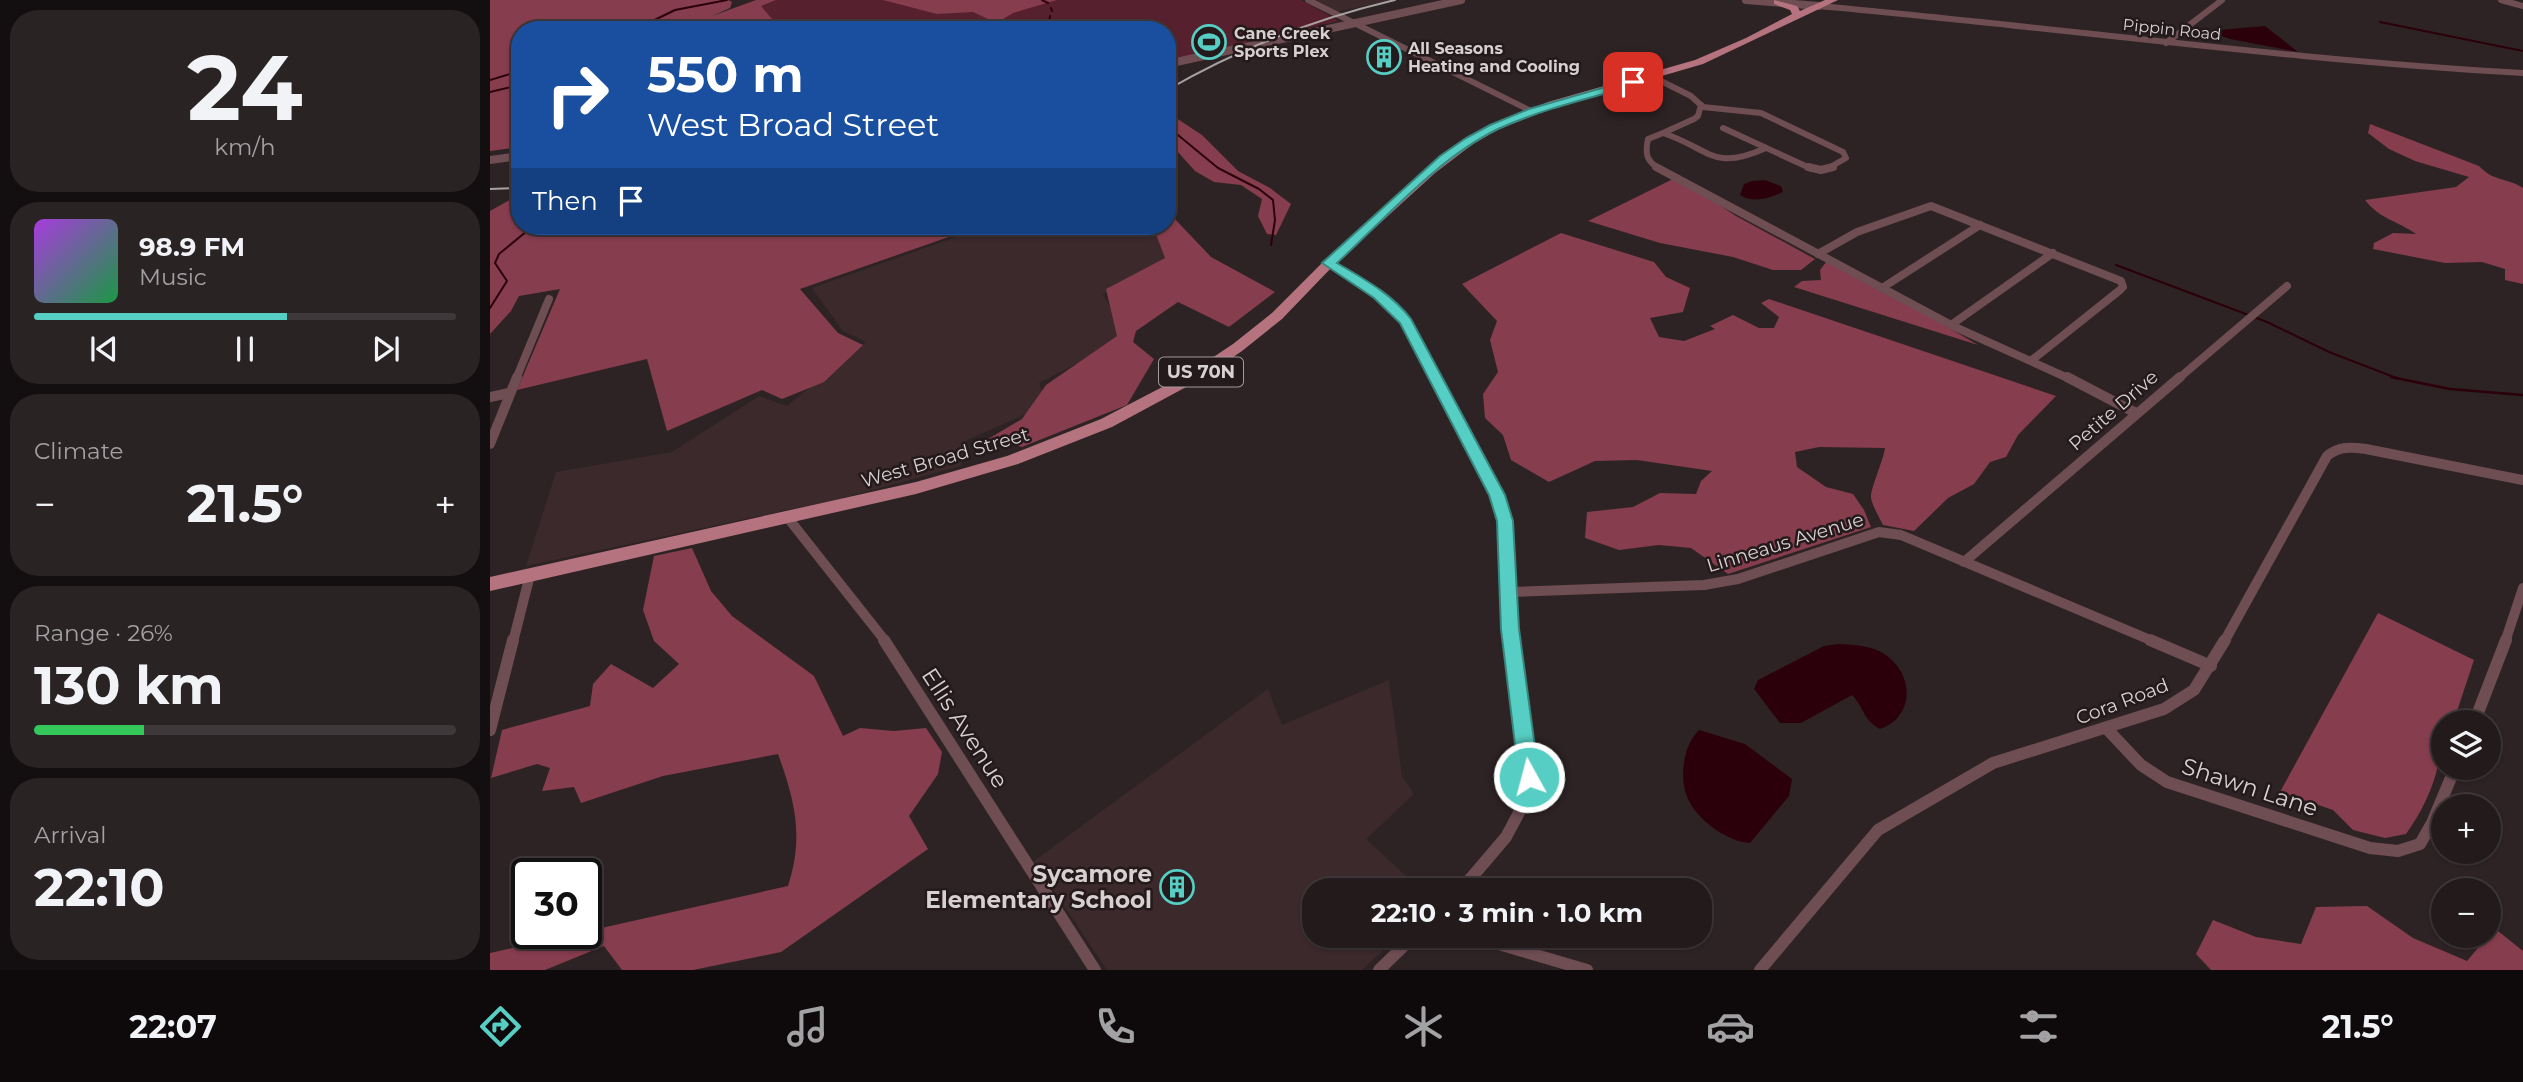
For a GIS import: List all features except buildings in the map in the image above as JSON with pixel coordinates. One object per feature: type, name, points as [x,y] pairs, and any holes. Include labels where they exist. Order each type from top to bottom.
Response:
[{"type":"main road","name":"West Broad Street","points":[[490,584],[788,518],[970,474],[1066,441],[1162,395],[1246,342],[1444,159],[1494,127],[1532,111],[1653,77],[1728,50],[1833,0]]},
{"type":"main road","points":[[1777,2],[1794,8],[1797,13],[1793,18]]},
{"type":"street","points":[[1308,0],[1532,111]]},
{"type":"street","points":[[1176,62],[1461,0]]},
{"type":"street","points":[[1746,0],[1819,6]]},
{"type":"street","points":[[2166,43],[2222,0]]},
{"type":"street","points":[[2501,0],[2523,6]]},
{"type":"street","name":"Pippin Road","points":[[1819,6],[1989,21],[2166,43],[2382,65],[2523,72]]},
{"type":"street","points":[[1653,77],[1691,96],[1701,105],[1762,113],[1843,152],[1846,158],[1837,166],[1819,170],[1804,166],[1723,128]]},
{"type":"street","points":[[1701,105],[1694,119],[1648,139],[1645,145],[1646,158],[1650,163],[1951,325],[2032,360],[2136,413]]},
{"type":"street","points":[[1663,132],[1720,160],[1738,160],[1766,148]]},
{"type":"street","points":[[490,160],[511,157]]},
{"type":"street","points":[[1818,254],[1857,232],[1926,206],[1935,207],[2116,277],[2123,286],[2032,360]]},
{"type":"street","points":[[1882,288],[1980,225]]},
{"type":"street","points":[[1951,325],[2053,253]]},
{"type":"street","points":[[1329,263],[1396,309],[1415,338],[1497,495],[1505,521],[1510,629],[1529,777],[1521,809],[1506,837],[1472,878]]},
{"type":"street","name":"Petite Drive","points":[[1964,562],[2287,286]]},
{"type":"street","points":[[490,444],[549,299]]},
{"type":"street","points":[[490,397],[509,393]]},
{"type":"street","name":"Cora Road","points":[[1760,970],[1878,830],[1993,763],[2164,709],[2194,690],[2211,666],[2327,456],[2334,449],[2346,446],[2366,449],[2523,480]]},
{"type":"street","name":"Ellis Avenue","points":[[788,518],[887,644],[1095,970]]},
{"type":"street","name":"Linneaus Avenue","points":[[1510,592],[1704,585],[1738,579],[1877,532],[1901,535],[2211,666]]},
{"type":"street","points":[[490,730],[530,575]]},
{"type":"street","points":[[2479,710],[2523,588]]},
{"type":"street","name":"Shawn Lane","points":[[2107,729],[2141,765],[2167,782],[2370,848],[2398,851],[2420,844],[2450,780]]},
{"type":"street","points":[[1379,970],[1402,948]]},
{"type":"street","points":[[1512,948],[1587,970]]},
{"type":"shaded area","points":[[490,0],[732,2],[730,8],[712,16],[756,0],[776,0],[761,6],[772,19],[767,21],[511,21],[511,148],[490,151]]},
{"type":"shaded area","name":"Cane Creek Sports Plex","points":[[774,0],[1301,0],[1339,21],[1176,59],[1176,21],[741,21],[756,5]]},
{"type":"shaded area","points":[[883,0],[1057,0],[1013,13],[1003,19],[988,19],[973,12],[937,14]]},
{"type":"shaded area","points":[[1312,0],[1391,0],[1336,12]]},
{"type":"shaded area","points":[[2265,26],[2298,52],[2230,39],[2208,31]]},
{"type":"shaded area","points":[[1176,118],[1202,135],[1238,171],[1270,188],[1291,204],[1276,235],[1267,234],[1258,216],[1262,199],[1241,185],[1214,182],[1195,171],[1176,150]]},
{"type":"shaded area","points":[[2370,124],[2479,166],[2490,175],[2523,188],[2523,284],[2505,280],[2505,269],[2482,262],[2445,263],[2373,249],[2374,243],[2393,233],[2416,234],[2383,216],[2365,200],[2456,187],[2469,177],[2415,161],[2389,149],[2368,133]]},
{"type":"shaded area","points":[[1677,177],[1736,216],[1815,259],[1801,270],[1773,270],[1733,257],[1660,243],[1588,221]]},
{"type":"shaded area","points":[[1765,180],[1781,186],[1783,192],[1756,200],[1740,195],[1744,184]]},
{"type":"shaded area","points":[[511,199],[511,235],[954,235],[800,289],[838,333],[863,345],[824,382],[782,399],[762,390],[667,431],[647,359],[517,390],[560,289],[519,296],[511,311],[490,334],[490,211]]},
{"type":"shaded area","points":[[1176,220],[1211,257],[1275,292],[1229,327],[1178,302],[1136,331],[1133,342],[1154,359],[1127,405],[1022,447],[988,439],[1022,419],[1046,385],[1117,336],[1106,289],[1165,258],[1156,235],[1176,235]]},
{"type":"shaded area","points":[[1561,233],[1654,262],[1666,277],[1690,288],[1683,312],[1650,318],[1659,337],[1684,341],[1715,329],[1710,326],[1733,315],[1759,328],[1774,328],[1779,317],[1761,303],[1769,299],[2056,396],[2018,435],[2006,457],[1990,462],[1974,484],[1948,498],[1914,531],[1883,525],[1872,501],[1872,488],[1885,448],[1819,447],[1795,452],[1797,467],[1826,487],[1853,494],[1871,527],[1728,574],[1691,548],[1659,545],[1619,550],[1585,538],[1587,512],[1633,507],[1660,493],[1696,494],[1701,481],[1712,471],[1637,460],[1595,461],[1549,482],[1511,460],[1503,435],[1485,418],[1483,394],[1498,372],[1490,340],[1497,321],[1462,284]]},
{"type":"shaded area","points":[[962,235],[1157,235],[1180,262],[1102,294],[1130,336],[1039,383],[1046,405],[967,440],[961,466],[839,499],[526,566],[556,472],[672,452],[759,396],[787,406],[866,342],[843,331],[812,288]]},
{"type":"shaded area","points":[[1829,258],[1978,345],[1794,287],[1802,281],[1821,280],[1820,270]]},
{"type":"shaded area","points":[[692,548],[711,591],[732,616],[814,676],[843,736],[860,728],[894,731],[926,728],[942,752],[938,774],[909,816],[928,849],[781,952],[693,970],[622,970],[602,947],[602,928],[788,886],[796,851],[795,819],[778,754],[663,776],[581,803],[574,787],[542,791],[550,768],[537,764],[491,778],[502,730],[590,706],[593,684],[611,664],[653,688],[679,664],[654,641],[643,610],[654,556]]},
{"type":"shaded area","points":[[2378,613],[2474,660],[2457,710],[2431,710],[2431,780],[2435,780],[2406,834],[2385,838],[2353,830],[2333,810],[2280,792]]},
{"type":"shaded area","points":[[1838,644],[1875,649],[1895,664],[1906,684],[1907,695],[1899,715],[1880,729],[1870,722],[1852,695],[1801,723],[1780,723],[1754,689],[1758,680],[1824,646]]},
{"type":"shaded area","points":[[1389,680],[1402,776],[1414,794],[1366,839],[1408,878],[1302,878],[1302,948],[1385,948],[1362,970],[1107,970],[1034,861],[1268,689],[1282,725]]},
{"type":"shaded area","points":[[1699,730],[1745,744],[1792,779],[1789,796],[1750,843],[1733,839],[1715,829],[1700,816],[1689,801],[1684,783],[1684,763],[1689,744]]},
{"type":"shaded area","points":[[2367,906],[2431,948],[2467,961],[2478,948],[2501,948],[2501,933],[2523,951],[2523,970],[2211,970],[2196,954],[2213,920],[2256,937],[2301,944],[2316,907]]},
{"type":"shaded area","points":[[511,948],[597,949],[545,970],[490,970],[490,953]]},
{"type":"waterway","points":[[652,21],[675,10],[727,0]]},
{"type":"waterway","points":[[1042,0],[1048,3]]},
{"type":"waterway","points":[[1049,21],[1050,16]]},
{"type":"waterway","points":[[2380,22],[2523,51]]},
{"type":"waterway","points":[[490,80],[511,74]]},
{"type":"waterway","points":[[490,92],[511,87]]},
{"type":"waterway","points":[[1176,133],[1218,168],[1259,189],[1273,200],[1275,220],[1271,245]]},
{"type":"waterway","points":[[490,308],[507,281],[495,263],[499,254],[522,235]]},
{"type":"waterway","points":[[2116,265],[2267,322],[2329,352],[2397,378]]},
{"type":"waterway","points":[[2391,377],[2397,378]]},
{"type":"waterway","points":[[2397,378],[2450,389],[2523,395]]},
{"type":"railway","points":[[1176,85],[1278,36],[1335,16],[1395,0]]},
{"type":"railway","points":[[490,189],[511,188]]},
{"type":"place","name":"Cane Creek Sports Plex","points":[[1209,42]]},
{"type":"place","name":"All Seasons Heating and Cooling","points":[[1384,57]]},
{"type":"place","name":"Sycamore Elementary School","points":[[1177,887]]},
{"type":"route","points":[[1529,777],[1510,629],[1505,521],[1497,495],[1406,322],[1396,309],[1379,295],[1329,263],[1444,159],[1470,141],[1494,127],[1532,111],[1633,82]]}]
